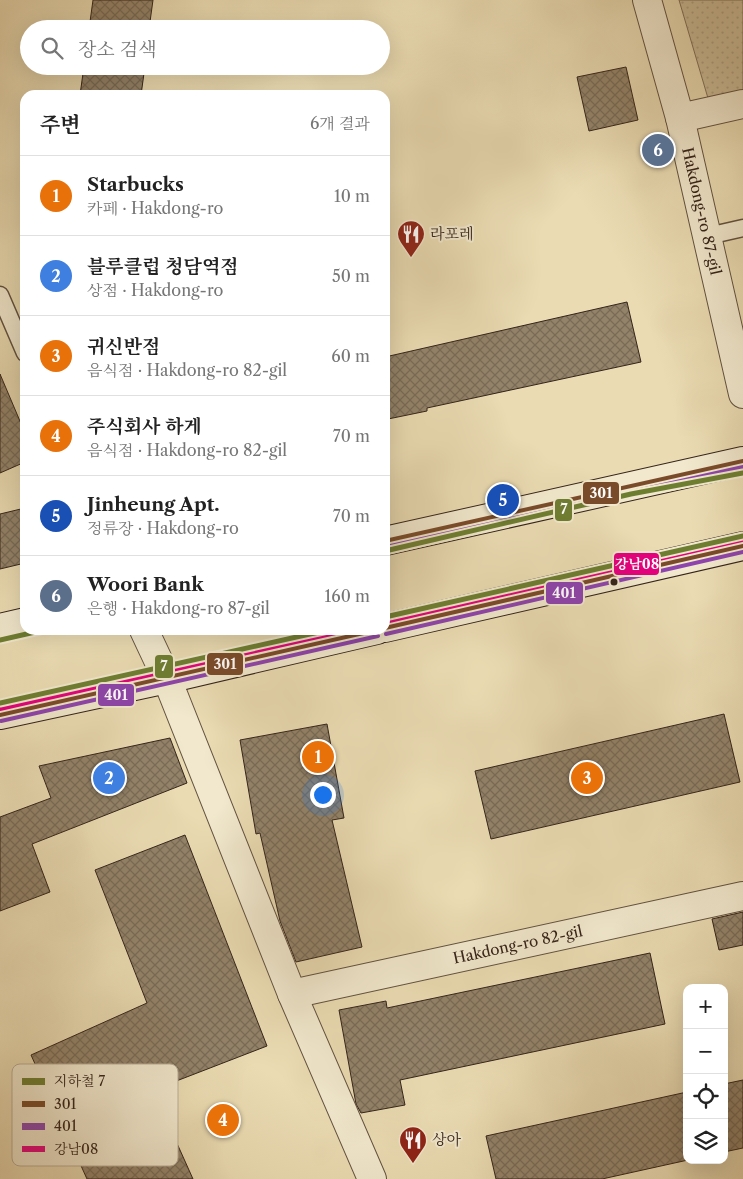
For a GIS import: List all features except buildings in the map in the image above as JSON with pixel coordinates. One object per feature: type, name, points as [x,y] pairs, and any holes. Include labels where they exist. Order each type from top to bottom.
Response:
[{"type":"street","name":"Hakdong-ro 87-gil","points":[[647,0],[680,118],[743,394]]},
{"type":"street","points":[[680,118],[743,104]]},
{"type":"street","points":[[390,540],[743,462]]},
{"type":"street","points":[[390,627],[743,546]]},
{"type":"street","points":[[0,628],[20,623]]},
{"type":"street","points":[[146,635],[167,679],[292,994],[372,1179]]},
{"type":"street","points":[[0,715],[167,679],[356,635]]},
{"type":"street","name":"Hakdong-ro 82-gil","points":[[292,994],[743,896]]},
{"type":"lane","points":[[708,236],[743,228]]},
{"type":"lane","points":[[0,295],[20,341]]},
{"type":"shaded area","points":[[679,0],[743,0],[743,97],[710,105]]},
{"type":"metro line","name":"7","points":[[390,550],[631,494],[743,473]]},
{"type":"metro line","name":"7","points":[[390,616],[743,536]]},
{"type":"metro line","name":"7","points":[[0,640],[22,635]]},
{"type":"metro line","name":"7","points":[[0,703],[306,635]]},
{"type":"transit line","name":"301","points":[[390,540],[743,461]]},
{"type":"transit line","name":"401","points":[[390,546],[743,467]]},
{"type":"transit line","name":"강남08","points":[[390,621],[742,540]]},
{"type":"transit line","name":"301","points":[[390,627],[743,546]]},
{"type":"transit line","name":"401","points":[[390,633],[743,552]]},
{"type":"transit line","name":"강남08","points":[[0,709],[327,635]]},
{"type":"transit line","name":"301","points":[[0,715],[355,635]]},
{"type":"transit line","name":"401","points":[[1,721],[378,636]]},
{"type":"place","name":"Woori Bank","points":[[658,150]]},
{"type":"place","name":"라포레","points":[[411,258]]},
{"type":"place","name":"Jinheung Apt.","points":[[503,500]]},
{"type":"place","name":"Starbucks","points":[[318,757]]},
{"type":"place","name":"블루클럽 청담역점","points":[[109,778]]},
{"type":"place","name":"귀신반점","points":[[587,778]]},
{"type":"place","name":"주식회사 하게","points":[[223,1120]]},
{"type":"place","name":"상아","points":[[413,1164]]}]
